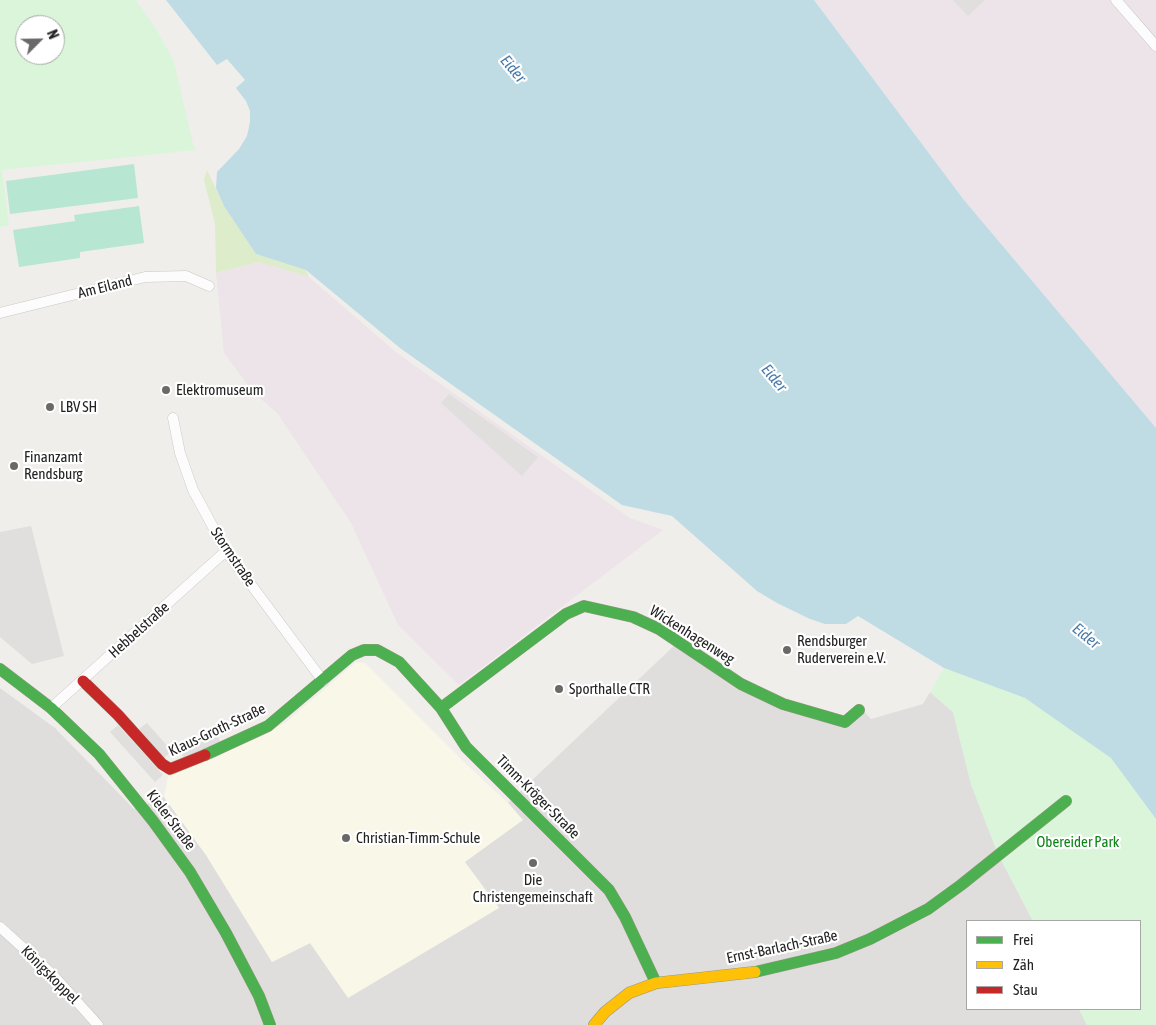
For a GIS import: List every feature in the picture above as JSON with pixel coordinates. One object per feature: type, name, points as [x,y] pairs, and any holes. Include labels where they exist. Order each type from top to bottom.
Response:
[{"type":"street","points":[[1116,0],[1156,46]]},
{"type":"street","name":"Am Eiland","points":[[0,313],[145,277],[186,276],[209,286]]},
{"type":"street","name":"Stormstraße","points":[[172,418],[180,453],[193,490],[226,551],[324,681]]},
{"type":"street","name":"Hebbelstraße","points":[[51,708],[226,551]]},
{"type":"street","name":"Wickenhagenweg","points":[[441,708],[566,614],[584,606],[633,617],[659,629],[741,684],[783,704],[846,722],[858,710]]},
{"type":"street","name":"Klaus-Groth-Straße","points":[[83,681],[118,715],[162,764],[170,769],[268,726],[324,681],[352,655],[364,650],[377,650]]},
{"type":"street","name":"Timm-Kröger-Straße","points":[[377,650],[399,662],[441,708],[466,747],[609,890],[626,917],[656,983]]},
{"type":"street","name":"Kieler Straße","points":[[0,669],[51,708],[99,754],[153,821],[190,872],[242,963],[259,996],[270,1025]]},
{"type":"street","name":"Ernst-Barlach-Straße","points":[[594,1025],[605,1012],[629,993],[656,983],[760,971],[836,953],[870,939],[928,909],[1066,801]]},
{"type":"street","name":"Königskoppel","points":[[0,927],[53,975],[98,1025]]},
{"type":"shaded area","points":[[814,0],[1156,0],[1156,428],[964,200]]},
{"type":"shaded area","points":[[953,0],[985,0],[968,16]]},
{"type":"shaded area","points":[[259,262],[309,277],[397,353],[630,518],[663,530],[459,685],[398,625],[351,523],[277,413],[253,392],[224,353],[216,273]]},
{"type":"shaded area","points":[[449,394],[538,457],[522,476],[441,403]]},
{"type":"shaded area","points":[[31,526],[64,656],[32,664],[0,637],[0,532]]},
{"type":"shaded area","points":[[678,642],[741,684],[845,722],[858,705],[871,719],[923,704],[930,692],[953,712],[971,784],[998,854],[1032,920],[966,920],[966,1010],[1080,1010],[1087,1025],[0,1025],[0,688],[55,728],[134,809],[164,797],[206,855],[272,962],[310,943],[499,908],[464,862],[522,820],[508,803]]},
{"type":"shaded area","name":"Christian-Timm-Schule","points":[[356,662],[365,663],[523,820],[465,862],[499,908],[348,998],[310,943],[272,962],[206,855],[164,797],[168,777],[285,723]]},
{"type":"shaded area","points":[[147,723],[172,751],[164,758],[139,729]]},
{"type":"shaded area","points":[[118,725],[163,775],[155,782],[110,732]]},
{"type":"shaded area","points":[[217,734],[220,742],[184,758],[180,750]]},
{"type":"green space","points":[[0,0],[136,0],[158,32],[174,62],[196,150],[2,170],[9,225],[0,227]]},
{"type":"green space","points":[[134,164],[138,198],[10,214],[6,181]]},
{"type":"green space","points":[[207,170],[224,206],[256,254],[306,270],[309,277],[259,262],[216,273],[215,224],[204,180]]},
{"type":"green space","points":[[139,206],[144,243],[80,252],[80,258],[19,267],[13,230],[75,221],[74,215]]},
{"type":"green space","name":"Obereider Park","points":[[944,668],[1025,698],[1111,758],[1156,819],[1156,1025],[1087,1025],[1080,1010],[1141,1010],[1141,920],[1032,920],[998,854],[971,784],[953,712],[930,692]]},
{"type":"water","name":"Eider","points":[[166,0],[814,0],[964,200],[1156,428],[1156,819],[1111,758],[1025,698],[944,668],[858,616],[846,624],[825,624],[777,603],[757,591],[672,516],[622,505],[400,348],[306,270],[256,254],[224,206],[216,188],[217,172],[239,149],[247,136],[250,111],[246,101],[236,88],[245,80],[227,59],[217,65]]},
{"type":"traffic: fast","points":[[441,708],[566,614],[584,606],[633,617],[659,629],[741,684],[783,704],[845,722],[859,710]]},
{"type":"traffic: fast","points":[[205,755],[268,726],[352,655],[364,650],[377,650],[399,662],[441,708],[466,747],[609,890],[625,917],[656,983]]},
{"type":"traffic: fast","points":[[0,669],[51,708],[99,754],[153,821],[190,872],[226,933],[259,996],[270,1025]]},
{"type":"traffic: fast","points":[[755,972],[836,953],[870,939],[928,909],[1066,801]]},
{"type":"traffic: slow","points":[[594,1025],[605,1012],[629,993],[656,983],[755,972]]},
{"type":"traffic: jam","points":[[83,681],[118,715],[162,764],[170,769],[205,755]]},
{"type":"place","name":"Elektromuseum","points":[[166,390]]},
{"type":"place","name":"LBV SH","points":[[50,407]]},
{"type":"place","name":"Finanzamt Rendsburg","points":[[14,466]]},
{"type":"place","name":"Rendsburger Ruderverein e.V.","points":[[787,650]]},
{"type":"place","name":"Sporthalle CTR","points":[[559,689]]},
{"type":"place","name":"Christian-Timm-Schule","points":[[346,838]]},
{"type":"place","name":"Die Christengemeinschaft","points":[[533,863]]}]
